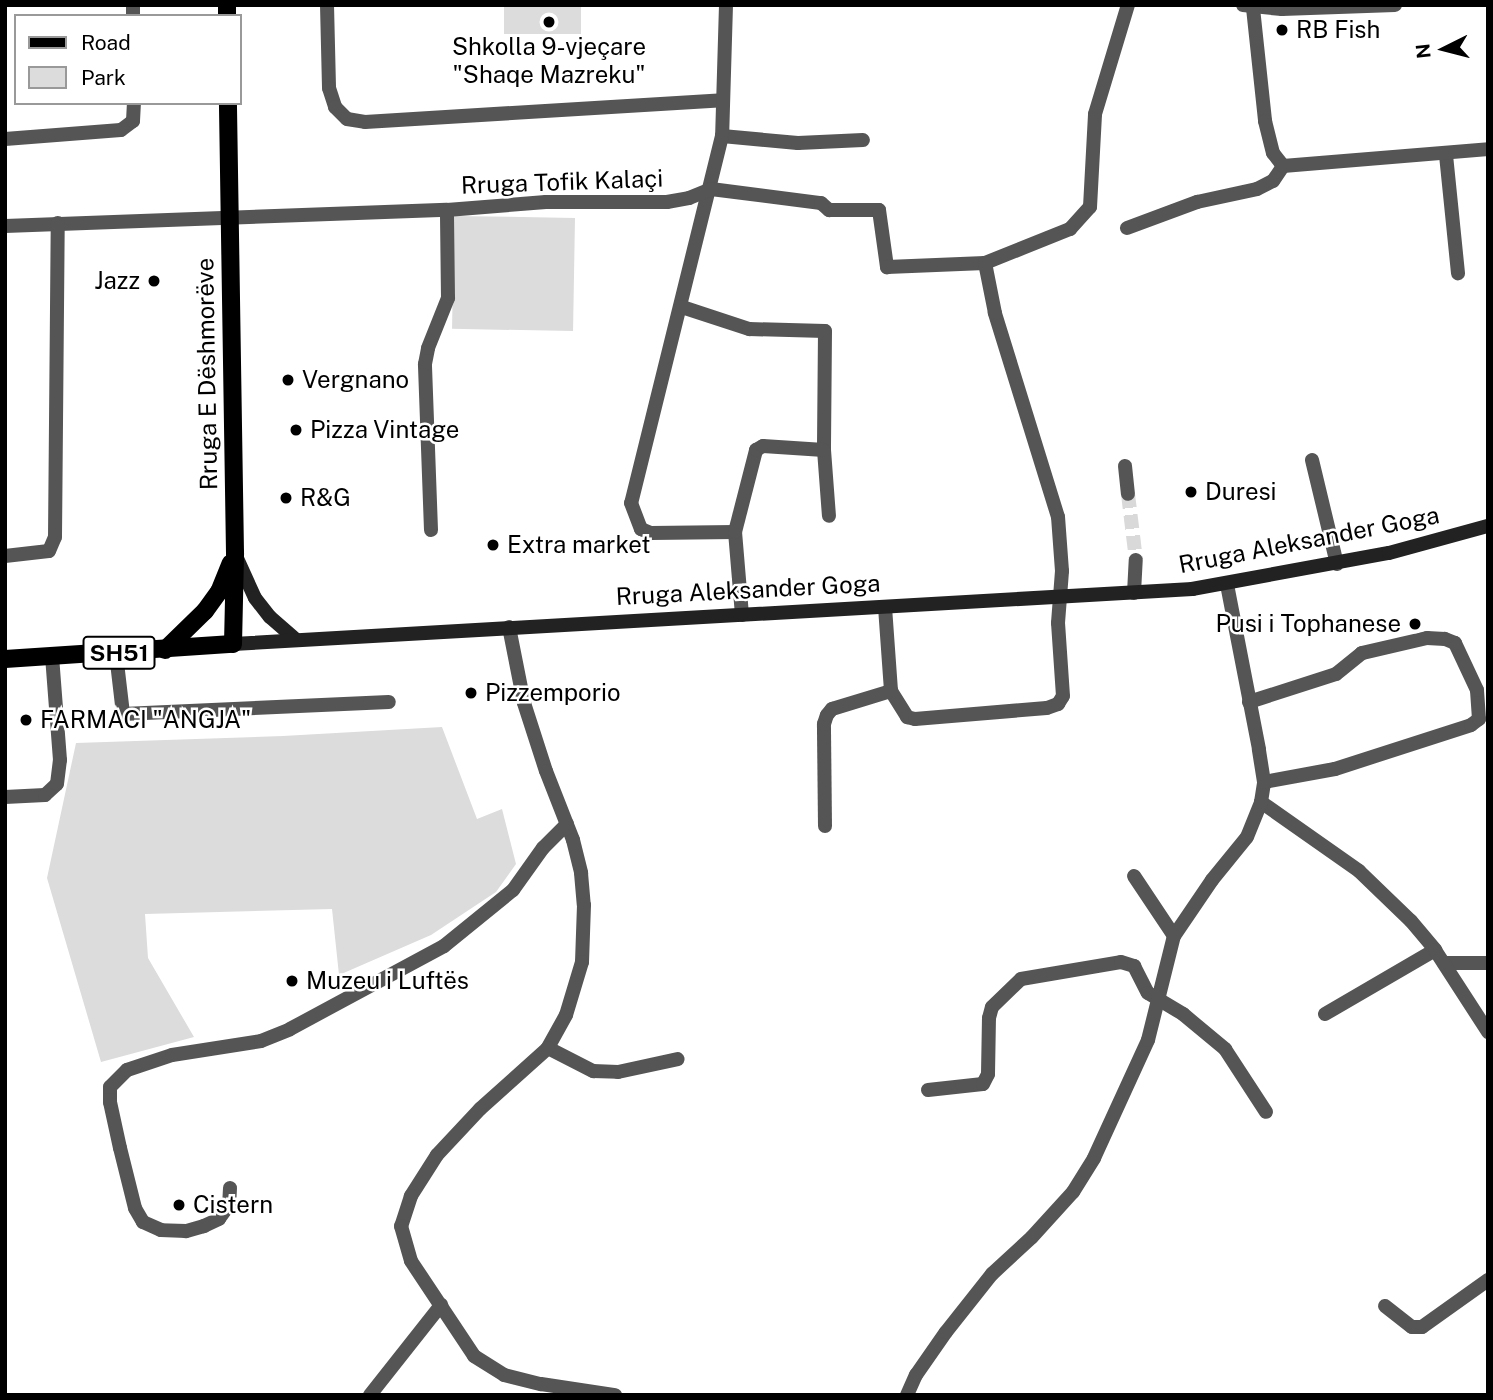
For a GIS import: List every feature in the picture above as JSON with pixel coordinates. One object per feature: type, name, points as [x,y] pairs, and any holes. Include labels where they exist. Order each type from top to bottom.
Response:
[{"type":"main road","name":"Rruga E Dëshmorëve","points":[[228,105],[235,553],[233,644]]},
{"type":"main road","name":"Rruga Aleksander Goga","points":[[5,659],[509,627],[1134,593],[1227,584],[1336,564],[1404,550],[1488,526]]},
{"type":"main road","points":[[235,553],[255,598],[270,617],[296,640]]},
{"type":"main road","points":[[165,650],[219,592],[235,553]]},
{"type":"street","points":[[327,5],[328,88],[335,107],[347,118],[365,122],[722,100]]},
{"type":"street","points":[[726,5],[722,135],[682,307],[631,503],[641,528],[651,533],[735,533]]},
{"type":"street","points":[[711,189],[821,203],[829,210],[879,210],[887,267],[985,263],[1070,229],[1090,207],[1096,114],[1104,79],[1128,5]]},
{"type":"street","points":[[1283,166],[1273,153],[1265,121],[1248,6],[1395,5]]},
{"type":"street","points":[[5,139],[121,130],[133,121],[134,105]]},
{"type":"street","points":[[722,135],[798,143],[863,140]]},
{"type":"street","points":[[1283,166],[1446,155],[1488,149]]},
{"type":"street","points":[[1446,155],[1458,273]]},
{"type":"street","points":[[1127,228],[1197,202],[1257,189],[1273,181],[1283,166]]},
{"type":"street","name":"Rruga Tofik Kalaçi","points":[[5,226],[447,210],[546,202],[667,202],[689,198],[711,189]]},
{"type":"street","points":[[431,530],[425,364],[428,348],[448,298],[447,210]]},
{"type":"street","points":[[5,556],[49,551],[54,537],[58,223]]},
{"type":"street","points":[[885,607],[891,691],[903,714],[915,719],[1058,704],[1063,696],[1058,599],[1062,571],[1058,517],[995,313],[985,263]]},
{"type":"street","points":[[682,307],[749,329],[825,331],[824,450],[829,516]]},
{"type":"street","points":[[742,615],[735,533],[756,450],[764,446],[824,450]]},
{"type":"street","points":[[1312,460],[1336,564]]},
{"type":"street","points":[[1125,466],[1128,494]]},
{"type":"street","points":[[1134,593],[1136,560]]},
{"type":"street","points":[[907,1395],[916,1375],[992,1273],[1032,1237],[1073,1192],[1116,1112],[1148,1040],[1174,936],[1212,880],[1247,837],[1261,802],[1264,782],[1227,584]]},
{"type":"street","points":[[509,627],[524,703],[567,824],[581,873],[584,905],[582,961],[566,1015],[548,1048],[480,1110],[437,1155],[411,1196],[401,1226],[404,1245],[411,1261],[474,1356],[504,1375],[541,1384],[615,1395]]},
{"type":"street","points":[[1249,702],[1336,674],[1362,653],[1427,638],[1445,639],[1455,643],[1477,690],[1479,719],[1471,725],[1335,769],[1264,782]]},
{"type":"street","points":[[116,654],[123,714],[389,702]]},
{"type":"street","points":[[5,797],[45,795],[57,784],[60,760],[51,657]]},
{"type":"street","points":[[825,826],[824,724],[827,715],[832,709],[891,691]]},
{"type":"street","points":[[1261,802],[1359,871],[1411,921],[1435,950],[1488,1032]]},
{"type":"street","points":[[230,1188],[229,1205],[219,1219],[204,1226],[173,1231],[142,1222],[135,1208],[120,1148],[110,1102],[110,1087],[127,1070],[172,1055],[261,1041],[290,1029],[444,946],[513,890],[543,848],[567,824]]},
{"type":"street","points":[[1134,876],[1174,936]]},
{"type":"street","points":[[1325,1014],[1435,950]]},
{"type":"street","points":[[928,1090],[983,1084],[988,1074],[989,1018],[992,1007],[1021,979],[1121,962],[1134,966],[1148,993],[1183,1014],[1225,1049],[1266,1112]]},
{"type":"street","points":[[1444,964],[1488,963]]},
{"type":"street","points":[[548,1048],[593,1071],[618,1072],[678,1059]]},
{"type":"street","points":[[1385,1306],[1412,1327],[1422,1327],[1488,1280]]},
{"type":"street","points":[[370,1395],[441,1305]]},
{"type":"green space","points":[[504,5],[581,5],[581,34],[504,34]]},
{"type":"green space","points":[[454,216],[575,218],[573,331],[452,329]]},
{"type":"green space","points":[[442,727],[477,819],[502,809],[516,864],[496,892],[431,935],[339,975],[332,909],[145,914],[148,958],[194,1037],[101,1062],[47,878],[76,743]]},
{"type":"tunnel","points":[[1128,494],[1136,560]]},
{"type":"place","name":"Shkolla 9-vjeçare \"Shaqe Mazreku\"","points":[[549,22]]},
{"type":"place","name":"RB Fish","points":[[1282,30]]},
{"type":"place","name":"Jazz","points":[[154,281]]},
{"type":"place","name":"Vergnano","points":[[288,380]]},
{"type":"place","name":"Pizza Vintage","points":[[296,430]]},
{"type":"place","name":"Duresi","points":[[1191,492]]},
{"type":"place","name":"R&G","points":[[286,498]]},
{"type":"place","name":"Extra market","points":[[493,545]]},
{"type":"place","name":"Pusi i Tophanese","points":[[1415,624]]},
{"type":"place","name":"Pizzemporio","points":[[471,693]]},
{"type":"place","name":"FARMACI \"ANGJA\"","points":[[26,720]]},
{"type":"place","name":"Muzeu i Luftës","points":[[292,981]]},
{"type":"place","name":"Cistern","points":[[179,1205]]}]
